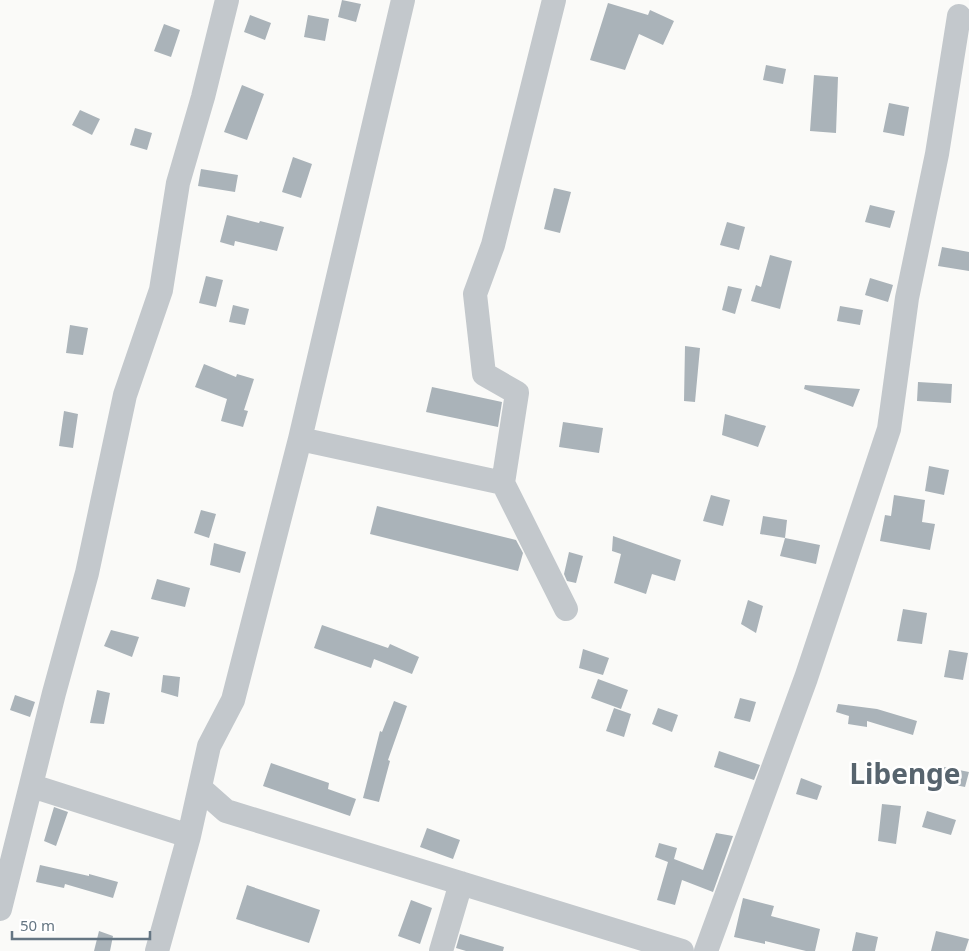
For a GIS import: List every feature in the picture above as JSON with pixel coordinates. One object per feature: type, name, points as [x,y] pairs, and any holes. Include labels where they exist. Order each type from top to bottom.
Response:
[{"type":"street","points":[[0,909],[54,693],[87,572],[125,395],[161,290],[178,182],[203,97],[227,0]]},
{"type":"street","points":[[157,951],[190,836],[209,746],[232,700],[300,439],[403,0]]},
{"type":"street","points":[[554,0],[493,245],[474,294],[484,374],[517,393],[503,483],[566,609]]},
{"type":"street","points":[[706,951],[806,678],[889,429],[907,298],[937,154],[959,16]]},
{"type":"street","points":[[300,439],[503,483]]},
{"type":"street","points":[[32,786],[190,836]]},
{"type":"street","points":[[200,788],[226,811],[682,951]]},
{"type":"street","points":[[441,951],[461,883]]},
{"type":"building","points":[[342,0],[361,4],[356,22],[338,17]]},
{"type":"building","points":[[608,3],[648,15],[650,10],[674,21],[663,45],[639,34],[625,70],[590,60]]},
{"type":"building","points":[[250,15],[271,23],[265,40],[244,32]]},
{"type":"building","points":[[308,15],[329,19],[325,41],[304,37]]},
{"type":"building","points":[[164,24],[180,30],[171,57],[154,51]]},
{"type":"building","points":[[766,65],[786,69],[783,84],[763,80]]},
{"type":"building","points":[[814,75],[838,77],[836,133],[810,131]]},
{"type":"building","points":[[242,85],[264,94],[247,140],[224,132]]},
{"type":"building","points":[[889,103],[909,107],[904,136],[883,132]]},
{"type":"building","points":[[80,110],[100,119],[92,135],[72,125]]},
{"type":"building","points":[[135,128],[152,133],[147,150],[130,145]]},
{"type":"building","points":[[293,157],[312,164],[301,198],[282,192]]},
{"type":"building","points":[[201,169],[238,175],[235,192],[198,186]]},
{"type":"building","points":[[554,188],[571,192],[560,233],[544,229]]},
{"type":"building","points":[[870,205],[895,211],[890,228],[865,222]]},
{"type":"building","points":[[227,215],[284,227],[277,251],[235,241],[234,246],[220,242]]},
{"type":"building","points":[[727,222],[745,227],[739,250],[720,245]]},
{"type":"building","points":[[942,247],[969,252],[969,271],[938,266]]},
{"type":"building","points":[[770,255],[792,261],[780,309],[751,301],[756,285],[761,287]]},
{"type":"building","points":[[206,276],[223,280],[216,307],[199,303]]},
{"type":"building","points":[[870,278],[893,285],[888,302],[865,295]]},
{"type":"building","points":[[728,286],[742,289],[735,314],[722,310]]},
{"type":"building","points":[[233,305],[249,309],[245,325],[229,322]]},
{"type":"building","points":[[840,306],[863,310],[860,325],[837,321]]},
{"type":"building","points":[[70,325],[88,328],[83,355],[66,353]]},
{"type":"building","points":[[685,346],[700,348],[695,402],[684,401]]},
{"type":"building","points":[[204,364],[236,377],[237,374],[254,379],[244,410],[248,411],[243,427],[221,421],[227,399],[195,387]]},
{"type":"building","points":[[918,382],[952,384],[951,403],[917,401]]},
{"type":"building","points":[[805,385],[860,389],[853,407],[804,389]]},
{"type":"building","points":[[432,387],[502,402],[498,427],[426,412]]},
{"type":"building","points":[[64,411],[78,414],[73,448],[59,446]]},
{"type":"building","points":[[725,414],[766,426],[758,447],[722,435]]},
{"type":"building","points":[[563,422],[603,428],[599,453],[559,447]]},
{"type":"building","points":[[929,466],[949,470],[944,495],[925,491]]},
{"type":"building","points":[[711,495],[730,500],[723,526],[703,521]]},
{"type":"building","points":[[894,495],[925,500],[922,522],[935,524],[930,550],[880,541],[885,515],[891,516]]},
{"type":"building","points":[[377,506],[516,540],[523,553],[518,571],[370,534]]},
{"type":"building","points":[[201,510],[216,514],[209,538],[194,533]]},
{"type":"building","points":[[763,516],[787,520],[785,538],[760,534]]},
{"type":"building","points":[[613,536],[681,560],[675,581],[652,574],[646,594],[614,583],[621,554],[612,551]]},
{"type":"building","points":[[785,538],[820,545],[816,564],[780,556]]},
{"type":"building","points":[[214,543],[246,552],[240,573],[210,565]]},
{"type":"building","points":[[569,552],[583,556],[576,583],[567,581],[564,574]]},
{"type":"building","points":[[157,579],[190,588],[185,607],[151,599]]},
{"type":"building","points":[[748,600],[763,606],[756,633],[741,624]]},
{"type":"building","points":[[903,609],[927,613],[922,644],[897,641]]},
{"type":"building","points":[[322,625],[388,648],[390,644],[419,657],[412,674],[374,659],[371,668],[314,648]]},
{"type":"building","points":[[111,630],[139,637],[132,657],[104,646]]},
{"type":"building","points":[[583,649],[609,658],[603,675],[579,668]]},
{"type":"building","points":[[949,650],[968,653],[963,680],[944,677]]},
{"type":"building","points":[[163,675],[180,677],[178,697],[161,692]]},
{"type":"building","points":[[598,679],[628,690],[621,709],[591,698]]},
{"type":"building","points":[[97,690],[110,693],[104,724],[90,723]]},
{"type":"building","points":[[15,695],[35,702],[30,717],[10,710]]},
{"type":"building","points":[[740,698],[756,702],[750,722],[734,718]]},
{"type":"building","points":[[394,701],[407,706],[388,760],[390,761],[379,802],[363,798],[380,731],[382,732]]},
{"type":"building","points":[[838,704],[877,709],[917,721],[913,735],[867,721],[867,727],[848,724],[849,716],[836,712]]},
{"type":"building","points":[[614,708],[631,714],[624,737],[606,731]]},
{"type":"building","points":[[658,708],[678,715],[672,732],[652,724]]},
{"type":"building","points":[[719,751],[760,765],[754,780],[714,767]]},
{"type":"building","points":[[271,763],[329,783],[328,789],[356,799],[350,816],[263,786]]},
{"type":"building","points":[[939,766],[969,772],[965,787],[936,781]]},
{"type":"building","points":[[801,778],[822,786],[817,800],[796,794]]},
{"type":"building","points":[[882,804],[901,806],[896,844],[878,841]]},
{"type":"building","points":[[54,807],[68,812],[56,846],[44,841]]},
{"type":"building","points":[[927,811],[956,820],[951,835],[922,827]]},
{"type":"building","points":[[427,828],[460,840],[453,859],[420,847]]},
{"type":"building","points":[[716,833],[733,836],[713,892],[682,880],[675,905],[657,900],[668,862],[655,857],[659,843],[677,848],[674,859],[703,870]]},
{"type":"building","points":[[40,865],[89,876],[89,874],[118,882],[113,898],[65,884],[64,888],[36,882]]},
{"type":"building","points":[[247,885],[320,910],[309,943],[236,919]]},
{"type":"building","points":[[743,898],[774,906],[771,916],[820,929],[815,951],[806,951],[765,941],[765,944],[734,937]]},
{"type":"building","points":[[411,900],[432,908],[420,944],[398,936]]},
{"type":"building","points":[[99,931],[113,936],[110,951],[94,951]]},
{"type":"building","points":[[936,931],[969,939],[965,951],[931,951]]},
{"type":"building","points":[[856,932],[878,937],[875,951],[852,951]]},
{"type":"building","points":[[460,934],[504,947],[503,951],[466,951],[456,948]]},
{"type":"district","name":"Libenge","points":[[905,774]]}]
